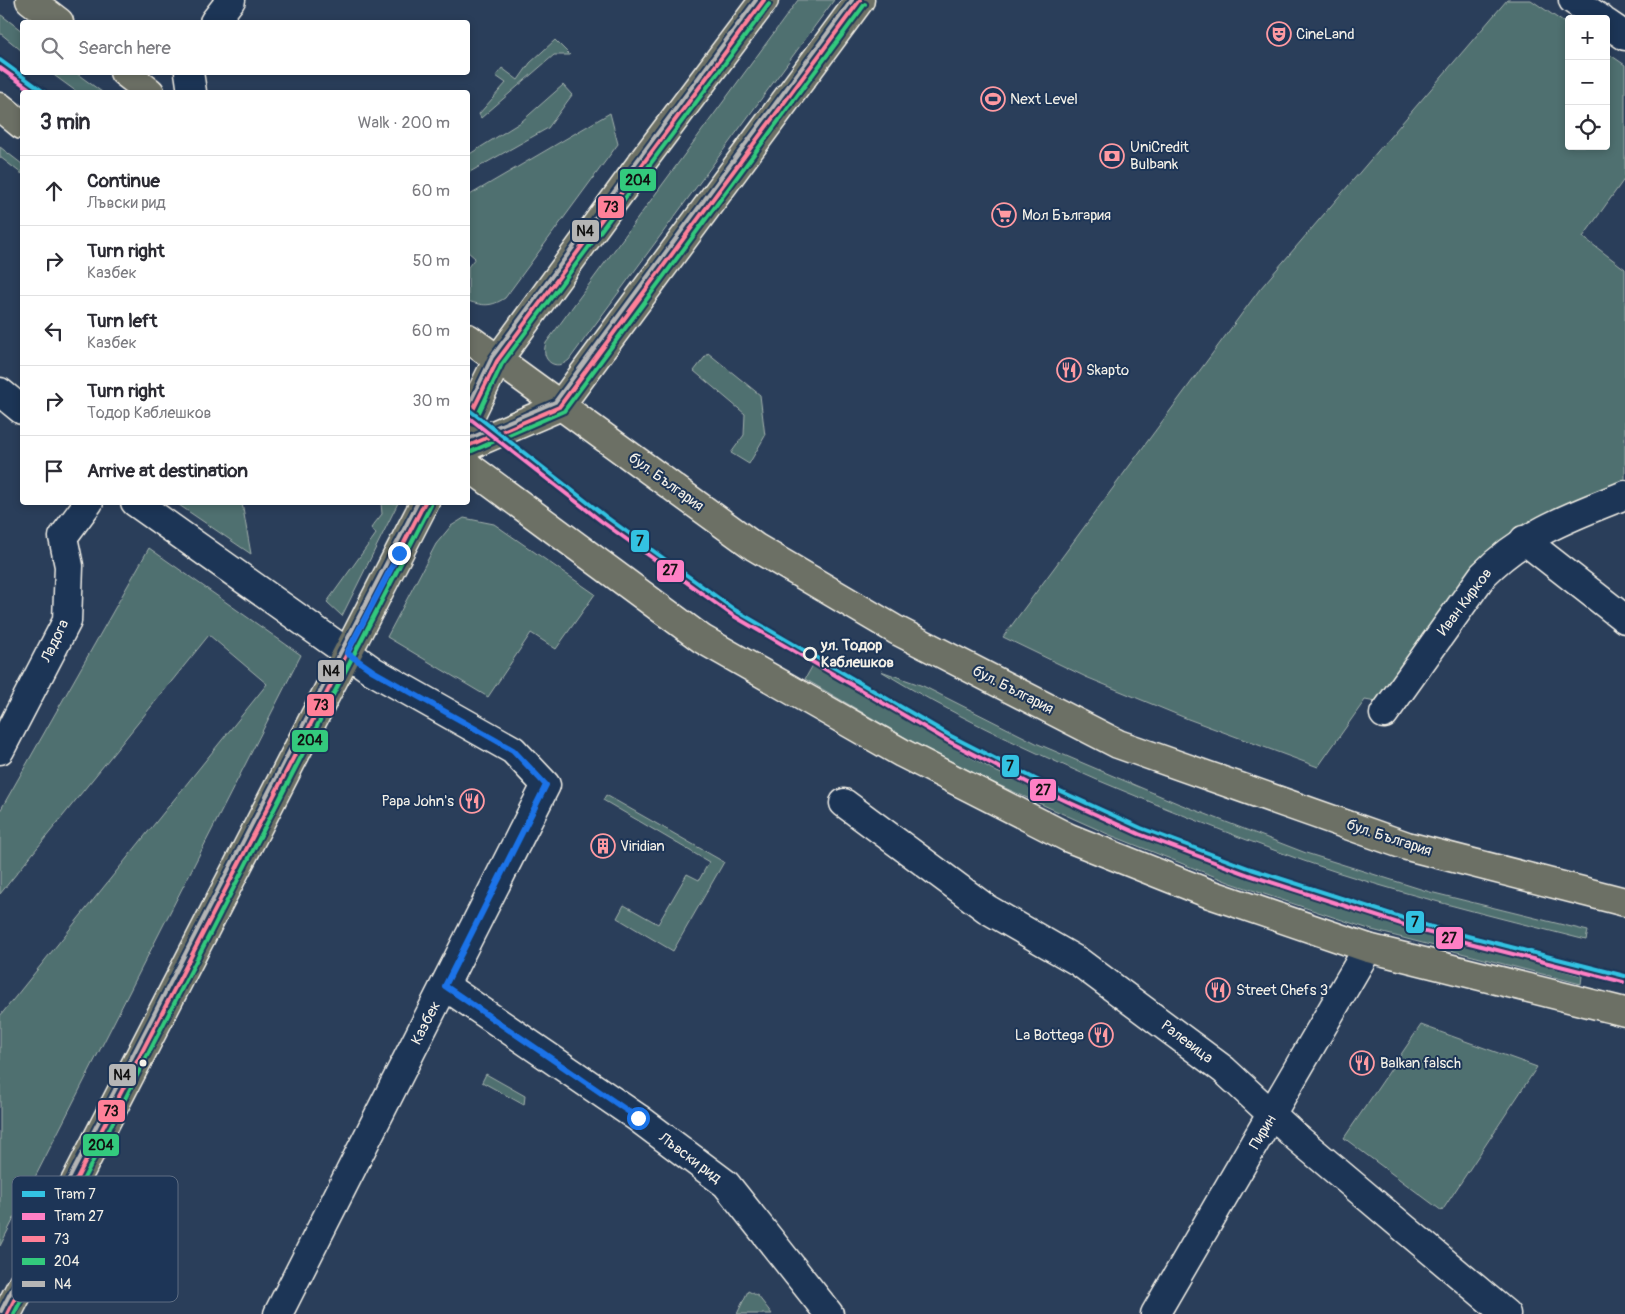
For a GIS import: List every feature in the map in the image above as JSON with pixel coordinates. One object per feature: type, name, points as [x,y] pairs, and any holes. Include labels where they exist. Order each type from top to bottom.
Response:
[{"type":"main road","points":[[30,0],[56,20]]},
{"type":"main road","points":[[470,416],[497,362],[640,165],[764,0]]},
{"type":"main road","points":[[470,445],[560,407],[860,0]]},
{"type":"main road","points":[[128,75],[147,90]]},
{"type":"main road","points":[[0,107],[20,123]]},
{"type":"main road","name":"бул. България","points":[[470,340],[497,362],[755,547],[896,630],[1118,744],[1407,846],[1625,902]]},
{"type":"main road","points":[[470,467],[702,639],[902,753],[1069,838],[1210,894],[1368,948],[1625,1012]]},
{"type":"main road","points":[[78,1176],[423,505]]},
{"type":"main road","points":[[7,1314],[13,1302]]},
{"type":"street","points":[[216,20],[231,0]]},
{"type":"street","points":[[1573,0],[1595,15]]},
{"type":"street","points":[[1610,26],[1625,36]]},
{"type":"street","points":[[189,75],[192,90]]},
{"type":"street","points":[[0,392],[20,408]]},
{"type":"street","name":"Иван Кирков","points":[[1384,714],[1483,575],[1502,555],[1524,540],[1562,520],[1625,495]]},
{"type":"street","name":"Ладога","points":[[0,750],[67,621],[69,566],[63,538],[87,505]]},
{"type":"street","points":[[139,505],[347,653]]},
{"type":"street","points":[[1524,540],[1625,619]]},
{"type":"street","name":"Казбек","points":[[278,1314],[546,785],[513,750],[373,671],[347,653]]},
{"type":"street","name":"Ралевица","points":[[844,803],[987,909],[1080,962],[1224,1070],[1295,1136],[1506,1314]]},
{"type":"street","name":"Пирин","points":[[1155,1314],[1368,948]]},
{"type":"street","name":"Лъвски рид","points":[[445,986],[638,1118],[726,1184],[829,1314]]},
{"type":"green space","points":[[798,0],[834,0],[569,360],[559,365],[550,362],[545,355],[546,343]]},
{"type":"green space","points":[[1507,0],[1531,0],[1565,23],[1565,150],[1610,150],[1610,55],[1625,65],[1625,178],[1583,237],[1625,269],[1625,486],[1537,520],[1488,551],[1382,703],[1365,700],[1318,767],[1188,719],[1086,677],[1003,637],[1260,289]]},
{"type":"green space","points":[[0,14],[20,29],[20,49],[0,33]]},
{"type":"green space","points":[[555,40],[570,55],[554,55],[481,118],[479,114],[506,83],[496,76],[502,68],[518,80],[530,63]]},
{"type":"green space","points":[[54,75],[79,75],[99,90],[74,90]]},
{"type":"green space","points":[[563,85],[572,95],[548,128],[470,172],[470,154],[521,122]]},
{"type":"green space","points":[[610,113],[618,144],[505,298],[487,305],[470,302],[470,264],[475,258],[470,254],[470,195]]},
{"type":"green space","points":[[0,147],[20,162],[20,172],[0,157]]},
{"type":"green space","points":[[708,353],[760,395],[765,436],[749,464],[731,453],[744,435],[745,414],[694,371]]},
{"type":"green space","points":[[179,505],[242,505],[251,554]]},
{"type":"green space","points":[[381,505],[397,505],[342,616],[327,602],[376,534],[371,528],[382,514]]},
{"type":"green space","points":[[464,518],[494,524],[595,594],[556,649],[531,633],[488,697],[387,637],[436,544],[451,526]]},
{"type":"green space","points":[[149,548],[301,655],[36,1176],[12,1176],[12,1222],[0,1246],[0,1016],[267,684],[209,635],[0,894],[0,811]]},
{"type":"green space","points":[[813,665],[997,772],[1236,873],[1377,918],[1582,976],[1581,984],[1372,930],[1231,883],[1110,835],[994,783],[913,742],[805,679]]},
{"type":"green space","points":[[881,671],[923,686],[1038,744],[1177,803],[1306,853],[1430,892],[1588,931],[1586,940],[1444,904],[1339,873],[1252,842],[1121,790],[1040,755],[959,715]]},
{"type":"green space","points":[[606,795],[724,862],[673,951],[617,918],[624,905],[658,924],[687,874],[699,880],[709,862],[603,800]]},
{"type":"green space","points":[[1421,1025],[1537,1067],[1442,1211],[1344,1138]]},
{"type":"green space","points":[[486,1074],[525,1096],[524,1105],[482,1082]]},
{"type":"green space","points":[[748,1291],[758,1296],[772,1314],[737,1314]]},
{"type":"tram line","name":"7","points":[[0,60],[20,75]]},
{"type":"tram line","name":"27","points":[[0,68],[31,90]]},
{"type":"tram line","name":"7","points":[[21,75],[41,90]]},
{"type":"tram line","name":"7","points":[[470,411],[605,516],[735,610],[951,736],[1047,785],[1141,828],[1251,869],[1428,926],[1625,976]]},
{"type":"tram line","name":"27","points":[[470,419],[601,521],[732,615],[948,741],[1044,791],[1139,834],[1249,875],[1426,932],[1623,982]]},
{"type":"transit line","name":"N4","points":[[470,403],[492,357],[756,0]]},
{"type":"transit line","name":"73","points":[[470,416],[497,361],[764,0]]},
{"type":"transit line","name":"N4","points":[[470,438],[555,402],[852,0]]},
{"type":"transit line","name":"73","points":[[470,445],[559,407],[860,0]]},
{"type":"transit line","name":"204","points":[[474,423],[502,364],[769,4]]},
{"type":"transit line","name":"204","points":[[470,452],[564,411],[865,4]]},
{"type":"transit line","name":"N4","points":[[71,1176],[416,505]]},
{"type":"transit line","name":"73","points":[[78,1176],[423,505]]},
{"type":"transit line","name":"204","points":[[85,1176],[431,505]]},
{"type":"transit line","name":"N4","points":[[1,1311],[12,1290]]},
{"type":"transit line","name":"73","points":[[7,1314],[13,1302]]},
{"type":"transit line","name":"204","points":[[14,1314],[20,1302]]},
{"type":"place","name":"CineLand","points":[[1279,34]]},
{"type":"place","name":"Next Level","points":[[993,99]]},
{"type":"place","name":"UniCredit Bulbank","points":[[1112,156]]},
{"type":"place","name":"Мол България","points":[[1004,215]]},
{"type":"place","name":"Skapto","points":[[1069,370]]},
{"type":"place","name":"ул. Тодор Каблешков","points":[[810,654]]},
{"type":"place","name":"Papa John's","points":[[472,801]]},
{"type":"place","name":"Viridian","points":[[603,846]]},
{"type":"place","name":"Street Chefs 3","points":[[1218,990]]},
{"type":"place","name":"La Bottega","points":[[1101,1035]]},
{"type":"place","name":"Balkan falsch","points":[[1362,1063]]},
{"type":"route","points":[[399,553],[347,653],[373,671],[513,750],[546,785],[445,986],[638,1118]]}]
